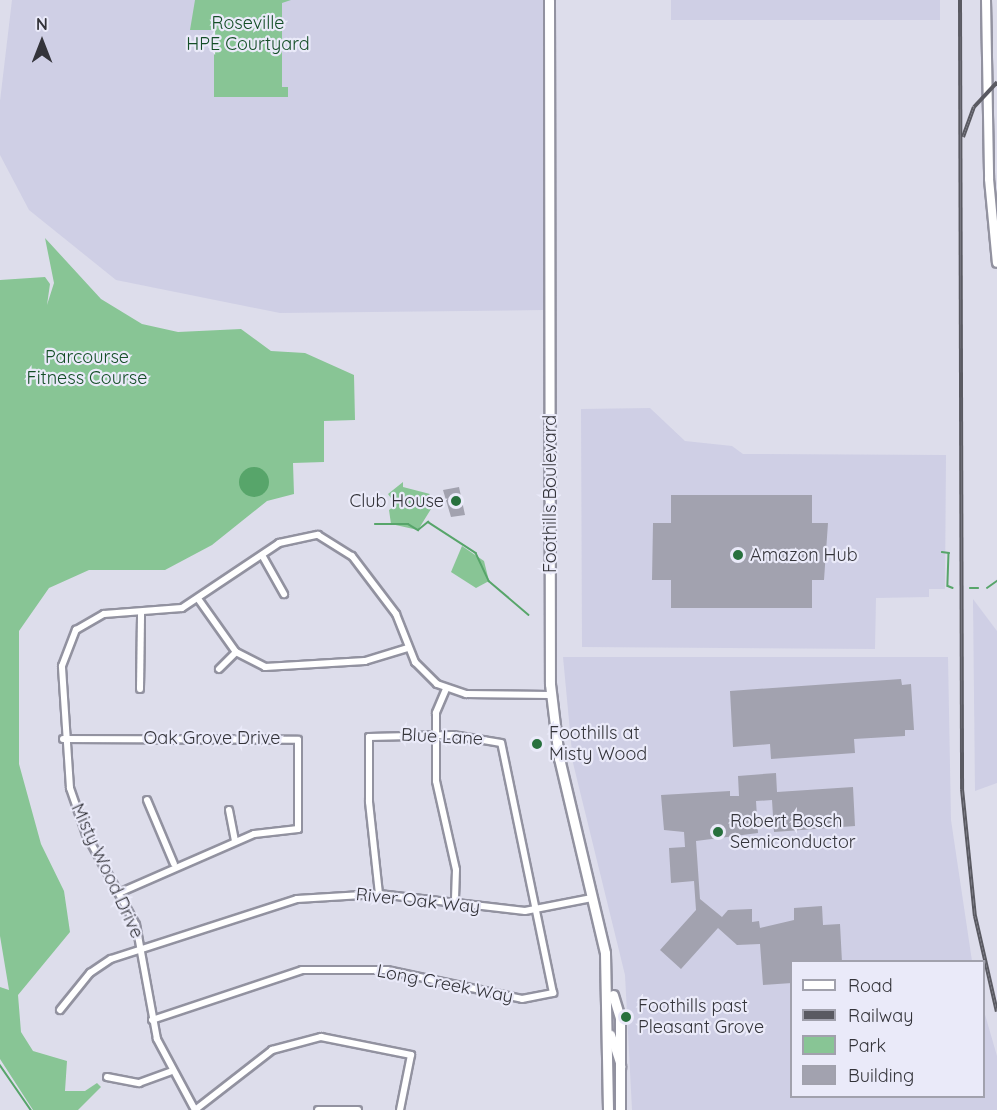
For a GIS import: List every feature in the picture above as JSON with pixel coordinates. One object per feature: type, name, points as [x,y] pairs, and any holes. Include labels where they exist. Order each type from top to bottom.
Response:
[{"type":"main road","name":"Foothills Boulevard","points":[[549,0],[550,695],[558,758],[592,898],[609,981],[620,1018],[620,1110]]},
{"type":"main road","name":"Foothills Boulevard","points":[[608,1110],[611,1035],[609,981]]},
{"type":"street","points":[[986,0],[989,179],[997,263]]},
{"type":"street","name":"Misty Wood Drive","points":[[195,1110],[170,1072],[153,1020],[144,951],[121,892],[80,818],[63,739],[63,657],[72,636],[95,617],[174,611],[199,600],[262,555],[298,535],[337,543],[396,614],[408,648],[424,674],[446,689]]},
{"type":"street","points":[[262,555],[284,594]]},
{"type":"street","points":[[199,600],[236,652],[258,666],[283,668],[373,660],[408,648]]},
{"type":"street","points":[[140,689],[141,614]]},
{"type":"street","points":[[219,669],[236,652]]},
{"type":"street","points":[[455,903],[456,870],[436,787],[436,713],[446,689],[550,695]]},
{"type":"street","name":"Blue Lane","points":[[379,894],[369,802],[369,737],[436,735],[501,743],[537,910]]},
{"type":"street","name":"Oak Grove Drive","points":[[63,739],[298,740],[298,829],[235,841],[174,864],[121,892]]},
{"type":"street","points":[[147,800],[174,864]]},
{"type":"street","points":[[229,810],[235,841]]},
{"type":"street","name":"River Oak Way","points":[[60,1010],[97,967],[279,903],[379,894],[537,910],[592,898]]},
{"type":"street","name":"Long Creek Way","points":[[153,1020],[302,970],[387,970],[516,998],[547,998],[554,985],[537,910]]},
{"type":"street","points":[[611,1035],[621,1066]]},
{"type":"street","points":[[195,1110],[272,1050],[321,1037],[411,1055],[400,1110]]},
{"type":"street","points":[[608,1066],[620,1087]]},
{"type":"street","points":[[107,1077],[139,1083],[170,1072]]},
{"type":"street","points":[[318,1110],[358,1110]]},
{"type":"shaded area","points":[[12,0],[544,0],[543,310],[280,313],[116,280],[29,210],[0,155],[0,101]]},
{"type":"shaded area","points":[[671,0],[940,0],[940,20],[671,20]]},
{"type":"shaded area","points":[[650,408],[685,441],[732,446],[743,454],[946,455],[945,589],[929,589],[929,597],[876,598],[875,649],[582,647],[581,409]]},
{"type":"shaded area","points":[[254,467],[265,471],[269,482],[265,493],[254,497],[243,493],[239,482],[243,471]]},
{"type":"shaded area","points":[[973,599],[997,631],[997,783],[975,791]]},
{"type":"shaded area","name":"Robert Bosch Semiconductor","points":[[563,657],[948,657],[951,820],[972,960],[790,960],[790,1098],[985,1098],[985,1014],[997,1056],[997,1110],[632,1110],[625,975],[573,763]]},
{"type":"green space","name":"Roseville HPE Courtyard","points":[[195,0],[291,0],[282,3],[282,87],[288,87],[288,97],[214,97],[214,30],[190,30]]},
{"type":"green space","name":"Parcourse Fitness Course","points":[[45,238],[101,299],[142,324],[178,332],[241,329],[271,351],[305,353],[354,375],[355,420],[324,421],[324,462],[293,463],[294,494],[267,501],[212,545],[165,570],[89,570],[49,588],[19,631],[19,764],[41,844],[64,891],[70,932],[18,995],[21,1032],[33,1051],[67,1061],[65,1091],[85,1091],[97,1083],[101,1087],[78,1110],[33,1110],[0,1059],[0,987],[9,990],[0,936],[0,280],[45,277],[50,284],[47,305],[54,283]]},
{"type":"green space","points":[[403,482],[403,487],[430,494],[426,500],[431,509],[418,530],[391,524],[389,510],[396,505],[388,494]]},
{"type":"green space","points":[[462,546],[484,561],[489,581],[476,588],[451,572]]},
{"type":"building","name":"Club House","points":[[459,487],[465,515],[451,517],[443,490]]},
{"type":"building","name":"Amazon Hub","points":[[671,495],[812,495],[812,523],[828,523],[824,580],[812,580],[812,608],[671,608],[671,580],[652,580],[653,523],[671,523]]},
{"type":"building","points":[[901,679],[902,685],[911,684],[914,730],[905,730],[905,736],[854,739],[855,753],[771,759],[770,744],[733,747],[730,691]]},
{"type":"building","points":[[776,773],[777,792],[853,787],[855,826],[774,832],[772,800],[756,801],[758,833],[696,841],[700,899],[722,917],[728,910],[752,909],[752,922],[759,921],[760,928],[794,920],[794,908],[822,906],[823,925],[840,924],[842,960],[790,960],[790,983],[763,985],[760,944],[737,945],[718,928],[681,969],[660,950],[696,910],[694,881],[671,883],[669,848],[685,847],[684,832],[664,830],[661,795],[730,791],[730,796],[739,796],[738,776]]},
{"type":"waterway","points":[[375,524],[408,524],[418,530],[428,522],[476,553],[489,581],[529,615]]},
{"type":"waterway","points":[[942,552],[949,553],[948,586],[953,588]]},
{"type":"waterway","points":[[987,588],[997,581]]},
{"type":"waterway","points":[[970,588],[978,588]]},
{"type":"waterway","points":[[0,1065],[31,1110]]},
{"type":"railway","points":[[960,0],[962,789],[975,916],[997,1012]]},
{"type":"railway","points":[[963,137],[974,107],[997,82]]},
{"type":"place","name":"Club House","points":[[456,501]]},
{"type":"place","name":"Amazon Hub","points":[[738,555]]},
{"type":"place","name":"Foothills at Misty Wood","points":[[537,744]]},
{"type":"place","name":"Robert Bosch Semiconductor","points":[[718,832]]},
{"type":"place","name":"Foothills past Pleasant Grove","points":[[626,1017]]}]
